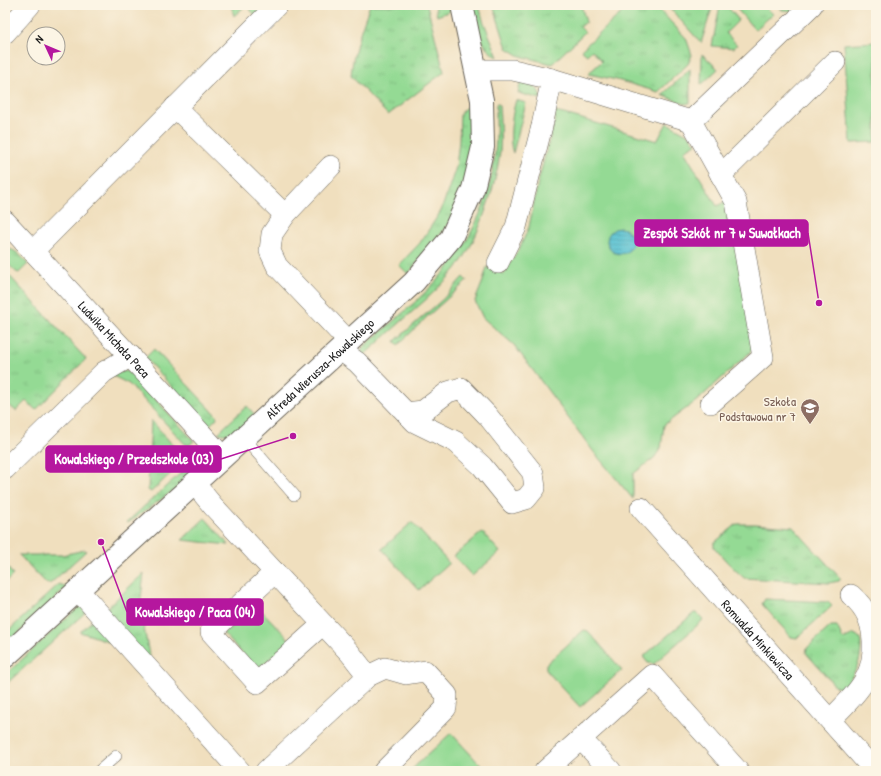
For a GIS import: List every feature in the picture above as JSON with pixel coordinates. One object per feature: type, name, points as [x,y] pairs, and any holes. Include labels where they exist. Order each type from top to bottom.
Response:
[{"type":"street","points":[[5,33],[30,5]]},
{"type":"street","points":[[33,251],[277,5]]},
{"type":"street","name":"Alfreda Wierusza-Kowalskiego","points":[[5,657],[414,282],[451,238],[473,189],[483,147],[482,100],[462,5]]},
{"type":"street","points":[[691,121],[812,5]]},
{"type":"street","points":[[721,175],[835,62]]},
{"type":"street","points":[[476,70],[513,70],[552,78],[691,121],[736,202],[763,357],[710,403]]},
{"type":"street","points":[[498,263],[516,227],[542,126],[552,78]]},
{"type":"street","points":[[175,107],[285,215]]},
{"type":"street","points":[[331,166],[285,215],[272,234],[270,251],[277,266],[357,362],[406,413],[415,422],[456,442],[482,466],[512,503],[526,499],[535,488],[533,473],[487,415],[461,388],[448,392],[423,411],[406,413]]},
{"type":"street","name":"Ludwika Michała Paca","points":[[7,229],[33,251],[223,457]]},
{"type":"street","points":[[5,469],[104,372],[131,356]]},
{"type":"street","points":[[194,483],[213,506],[350,653],[368,676]]},
{"type":"street","name":"Romualda Minkiewicza","points":[[641,508],[875,771]]},
{"type":"street","points":[[275,572],[211,632],[258,683],[322,624]]},
{"type":"street","points":[[78,590],[240,771]]},
{"type":"street","points":[[830,720],[853,697],[864,682],[871,664],[873,652],[872,629],[868,616],[860,603],[851,595]]},
{"type":"street","points":[[266,771],[368,676],[385,668],[406,674],[425,671],[447,695],[446,708],[384,771]]},
{"type":"street","points":[[545,771],[652,675],[738,771]]},
{"type":"street","points":[[581,739],[610,771]]},
{"type":"lane","points":[[244,438],[294,495]]},
{"type":"lane","points":[[99,771],[116,756]]},
{"type":"green space","points":[[231,5],[246,5],[234,16]]},
{"type":"green space","points":[[246,5],[262,5],[265,7],[255,15]]},
{"type":"green space","points":[[370,5],[427,5],[444,72],[388,115],[351,76],[356,49]]},
{"type":"green space","points":[[435,5],[449,5],[450,11],[437,16]]},
{"type":"green space","points":[[472,5],[479,5],[483,20],[498,57],[487,48],[483,42],[477,27]]},
{"type":"green space","points":[[493,5],[581,5],[586,22],[580,27],[585,32],[552,64],[520,56],[507,48]]},
{"type":"green space","points":[[630,5],[655,5],[686,38],[692,55],[688,64],[658,92],[617,80],[588,74],[602,61],[592,50],[587,55],[581,50]]},
{"type":"green space","points":[[667,5],[713,5],[701,43]]},
{"type":"green space","points":[[720,5],[726,5],[738,19],[726,33],[737,45],[734,48],[712,46]]},
{"type":"green space","points":[[748,5],[764,5],[773,14],[755,30],[737,9]]},
{"type":"green space","points":[[776,5],[799,5],[792,11],[782,10]]},
{"type":"green space","points":[[876,42],[876,142],[851,143],[844,44]]},
{"type":"green space","points":[[702,54],[718,69],[701,85]]},
{"type":"green space","points":[[690,69],[690,103],[685,104],[662,95]]},
{"type":"green space","points":[[521,81],[537,88],[541,99],[518,93]]},
{"type":"green space","points":[[516,100],[526,103],[513,153],[511,127]]},
{"type":"green space","points":[[497,103],[499,105],[500,133],[498,164],[486,209],[468,251],[450,276],[425,301],[362,357],[362,348],[416,302],[436,282],[464,245],[472,230],[485,201],[493,169],[496,147]]},
{"type":"green space","points":[[473,106],[473,140],[469,173],[452,220],[408,274],[399,265],[420,243],[441,211],[456,167],[460,114],[465,108]]},
{"type":"green space","points":[[555,112],[657,141],[667,123],[689,135],[696,144],[684,151],[717,206],[730,199],[758,345],[699,399],[664,425],[661,448],[654,458],[633,474],[633,499],[593,451],[514,345],[483,318],[475,301],[487,267],[504,274],[520,247],[529,227],[538,182],[555,119]]},
{"type":"green space","points":[[5,249],[15,251],[28,264],[19,273],[5,261]]},
{"type":"green space","points":[[5,271],[86,359],[36,410],[26,401],[16,411],[5,402]]},
{"type":"green space","points":[[463,277],[467,281],[398,345],[395,341],[443,299]]},
{"type":"green space","points":[[154,349],[216,415],[217,418],[209,426],[145,358]]},
{"type":"green space","points":[[126,371],[134,376],[194,441],[189,445],[185,444],[129,384],[111,375]]},
{"type":"green space","points":[[247,406],[255,415],[243,427],[230,434],[218,433]]},
{"type":"green space","points":[[151,420],[184,458],[184,461],[151,492],[148,490]]},
{"type":"green space","points":[[185,469],[192,471],[177,488],[128,523],[127,522]]},
{"type":"green space","points":[[205,518],[229,545],[182,540]]},
{"type":"green space","points":[[412,522],[449,563],[419,590],[382,549]]},
{"type":"green space","points":[[737,524],[793,527],[841,579],[839,581],[829,583],[744,578],[714,547],[714,543]]},
{"type":"green space","points":[[482,532],[500,552],[472,576],[454,556]]},
{"type":"green space","points":[[86,551],[51,583],[47,584],[19,555],[62,555]]},
{"type":"green space","points":[[5,564],[13,575],[5,583]]},
{"type":"green space","points":[[144,573],[140,607],[151,665],[103,612]]},
{"type":"green space","points":[[59,584],[67,587],[5,646],[5,634]]},
{"type":"green space","points":[[765,599],[828,602],[832,606],[797,638],[791,637],[762,604]]},
{"type":"green space","points":[[254,603],[290,640],[258,670],[223,633]]},
{"type":"green space","points":[[80,606],[87,611],[5,685],[5,675]]},
{"type":"green space","points":[[694,613],[697,613],[703,619],[702,621],[654,664],[648,663],[644,658],[645,655]]},
{"type":"green space","points":[[94,619],[117,644],[80,632]]},
{"type":"green space","points":[[831,626],[837,626],[843,639],[854,634],[858,636],[861,641],[861,653],[858,664],[854,674],[843,688],[836,687],[806,653],[807,648]]},
{"type":"green space","points":[[584,630],[588,631],[622,670],[580,707],[546,670],[546,664]]},
{"type":"green space","points":[[451,733],[486,771],[410,771]]},
{"type":"water","points":[[620,228],[629,232],[633,241],[629,250],[620,254],[611,250],[607,241],[611,232]]},
{"type":"place","name":"Zespół Szkół nr 7 w Suwałkach","points":[[819,303]]},
{"type":"place","name":"Szkoła Podstawowa nr 7","points":[[810,425]]},
{"type":"place","name":"Kowalskiego / Przedszkole (03)","points":[[293,436]]},
{"type":"place","name":"Kowalskiego / Paca (04)","points":[[101,542]]}]
